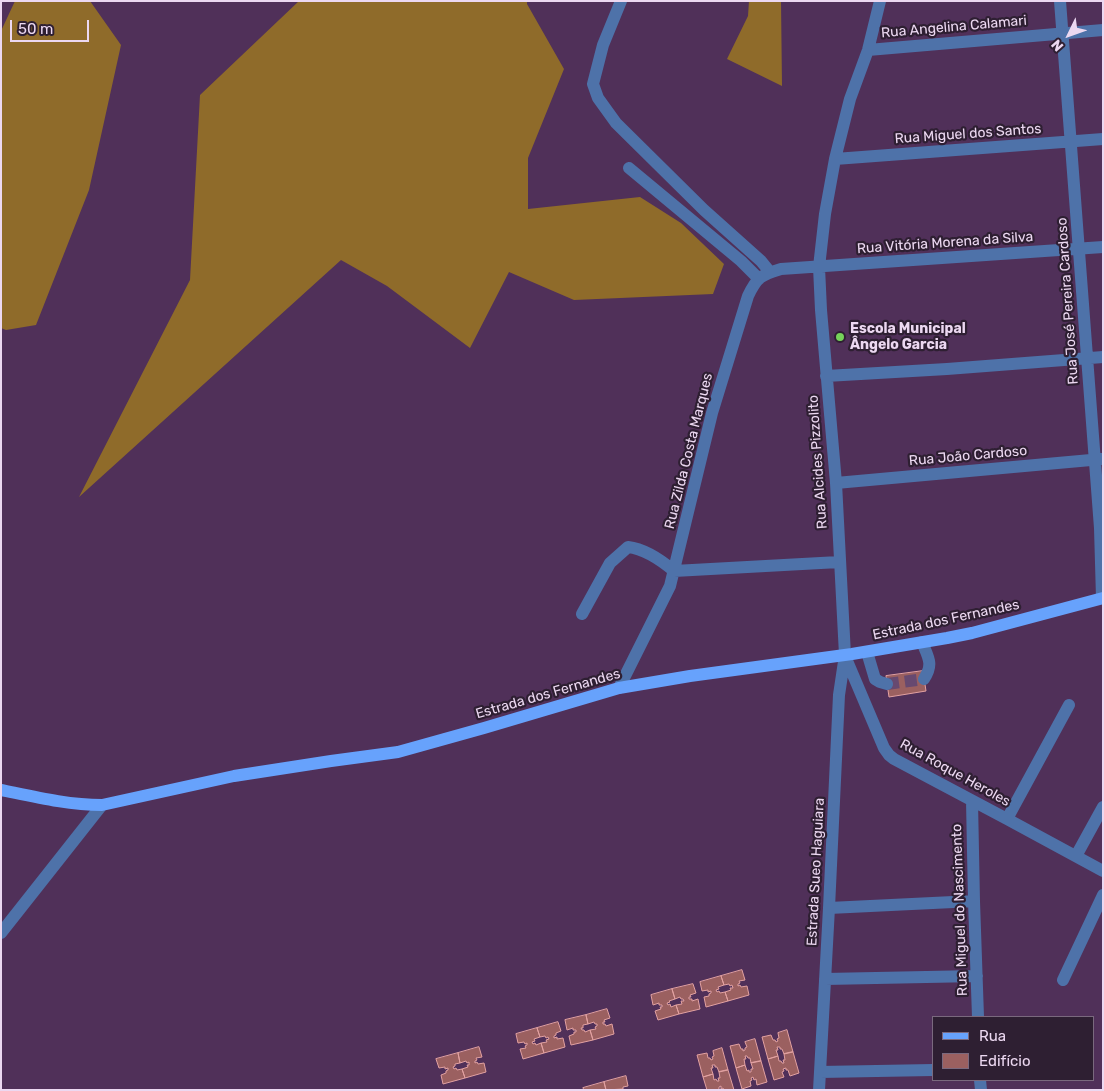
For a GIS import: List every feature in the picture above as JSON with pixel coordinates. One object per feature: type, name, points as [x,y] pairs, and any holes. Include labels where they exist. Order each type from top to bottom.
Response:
[{"type":"main road","name":"Estrada dos Fernandes","points":[[1,790],[55,801],[102,805],[234,776],[331,760],[398,752],[619,688],[690,676],[867,652],[972,633],[1102,598]]},
{"type":"street","points":[[621,1],[603,45],[593,84],[598,98],[616,123],[704,210],[761,261],[764,275]]},
{"type":"street","name":"Rua Alcides Pizzolito","points":[[845,655],[836,483],[820,310],[819,267],[825,214],[835,158],[850,99],[868,50],[880,1]]},
{"type":"street","name":"Rua José Pereira Cardoso","points":[[1060,1],[1088,359],[1099,460],[1102,598]]},
{"type":"street","name":"Rua Angelina Calamari","points":[[868,50],[1103,30]]},
{"type":"street","name":"Rua Miguel dos Santos","points":[[835,158],[1103,139]]},
{"type":"street","points":[[629,168],[741,261],[764,275]]},
{"type":"street","name":"Rua Vitória Morena da Silva","points":[[819,267],[1103,247]]},
{"type":"street","points":[[764,275],[781,269],[819,267]]},
{"type":"street","name":"Rua Zilda Costa Marques","points":[[619,688],[670,586],[712,413],[748,296],[753,285],[764,275]]},
{"type":"street","points":[[826,376],[1103,357]]},
{"type":"street","name":"Rua João Cardoso","points":[[836,483],[1099,460]]},
{"type":"street","points":[[582,614],[610,563],[628,547],[638,548],[666,564],[674,571],[839,562]]},
{"type":"street","points":[[922,642],[930,664],[924,678]]},
{"type":"street","points":[[867,652],[875,679],[887,684]]},
{"type":"street","name":"Rua Roque Heroles","points":[[845,655],[879,739],[889,755],[1103,871]]},
{"type":"street","name":"Estrada Sueo Haguiara","points":[[819,1090],[839,695],[845,655]]},
{"type":"street","points":[[1007,819],[1069,704]]},
{"type":"street","name":"Rua Miguel do Nascimento","points":[[972,801],[978,1016]]},
{"type":"street","points":[[1,933],[102,805]]},
{"type":"street","points":[[1076,856],[1103,806]]},
{"type":"street","points":[[1063,980],[1103,895]]},
{"type":"street","points":[[829,908],[974,901]]},
{"type":"street","points":[[824,979],[978,976]]},
{"type":"street","points":[[820,1072],[932,1070]]},
{"type":"shaded area","points":[[15,1],[90,1],[121,45],[89,190],[36,325],[6,330],[1,328],[1,31]]},
{"type":"shaded area","points":[[299,1],[527,1],[564,69],[528,158],[528,209],[640,197],[681,223],[724,264],[713,294],[574,300],[509,272],[470,348],[387,286],[341,260],[79,497],[190,280],[200,95]]},
{"type":"shaded area","points":[[749,1],[781,1],[782,86],[727,59],[748,16]]},
{"type":"building","points":[[923,671],[926,691],[889,697],[886,676]]},
{"type":"building","points":[[742,970],[745,980],[739,981],[738,986],[747,986],[749,995],[728,1001],[725,992],[733,988],[729,984],[724,985],[721,976]]},
{"type":"building","points":[[721,976],[724,985],[716,990],[720,993],[725,992],[728,1001],[706,1007],[704,997],[709,996],[711,991],[702,991],[700,982]]},
{"type":"building","points":[[693,984],[696,993],[690,995],[689,999],[692,999],[692,1001],[698,999],[700,1009],[679,1014],[676,1005],[682,1004],[681,1001],[684,1001],[680,997],[675,999],[672,989]]},
{"type":"building","points":[[672,989],[675,999],[667,1003],[671,1007],[676,1005],[679,1014],[658,1020],[655,1011],[661,1009],[662,1005],[659,1005],[659,1003],[653,1005],[651,995]]},
{"type":"building","points":[[607,1009],[610,1018],[604,1020],[603,1024],[606,1026],[612,1024],[614,1034],[593,1040],[590,1030],[596,1029],[597,1024],[594,1022],[588,1024],[586,1015]]},
{"type":"building","points":[[586,1015],[588,1024],[583,1025],[583,1028],[581,1028],[585,1032],[590,1030],[593,1040],[571,1045],[569,1036],[574,1034],[576,1030],[573,1030],[573,1028],[567,1030],[565,1020]]},
{"type":"building","points":[[558,1022],[561,1031],[556,1033],[554,1038],[563,1038],[565,1047],[544,1053],[541,1043],[547,1042],[546,1040],[549,1039],[545,1036],[540,1037],[537,1028]]},
{"type":"building","points":[[537,1028],[540,1037],[532,1042],[536,1045],[541,1043],[544,1053],[523,1059],[520,1049],[526,1048],[527,1043],[518,1043],[516,1034]]},
{"type":"building","points":[[787,1030],[793,1052],[784,1054],[780,1047],[777,1047],[778,1056],[768,1059],[762,1037],[771,1035],[776,1042],[779,1038],[778,1033]]},
{"type":"building","points":[[755,1039],[761,1061],[751,1063],[750,1058],[745,1056],[745,1065],[736,1068],[730,1046],[739,1044],[743,1051],[747,1047],[745,1042]]},
{"type":"building","points":[[479,1047],[482,1057],[476,1058],[475,1063],[484,1063],[486,1072],[465,1078],[462,1069],[468,1067],[469,1062],[460,1063],[458,1053]]},
{"type":"building","points":[[722,1048],[728,1070],[719,1072],[715,1065],[712,1065],[713,1074],[703,1077],[697,1055],[707,1053],[708,1058],[711,1060],[714,1056],[713,1051]]},
{"type":"building","points":[[793,1052],[799,1073],[790,1076],[786,1068],[782,1072],[784,1077],[774,1080],[768,1059],[778,1056],[779,1061],[784,1063],[784,1054]]},
{"type":"building","points":[[458,1053],[460,1063],[455,1064],[453,1067],[457,1070],[462,1069],[465,1078],[443,1084],[441,1075],[446,1073],[448,1068],[439,1068],[436,1059]]},
{"type":"building","points":[[761,1061],[767,1082],[757,1085],[756,1079],[754,1080],[753,1077],[750,1081],[751,1086],[742,1089],[736,1068],[745,1065],[747,1071],[751,1072],[751,1069],[753,1069],[751,1063]]},
{"type":"building","points":[[728,1070],[734,1090],[724,1090],[723,1088],[721,1089],[721,1086],[717,1090],[707,1090],[703,1077],[713,1074],[714,1080],[719,1081],[719,1072]]},
{"type":"building","points":[[626,1076],[628,1086],[623,1087],[623,1089],[606,1090],[604,1082]]},
{"type":"building","points":[[604,1082],[606,1090],[584,1090],[583,1088]]},
{"type":"tunnel","points":[[887,684],[924,679]]},
{"type":"place","name":"Escola Municipal Ângelo Garcia","points":[[840,337]]}]
